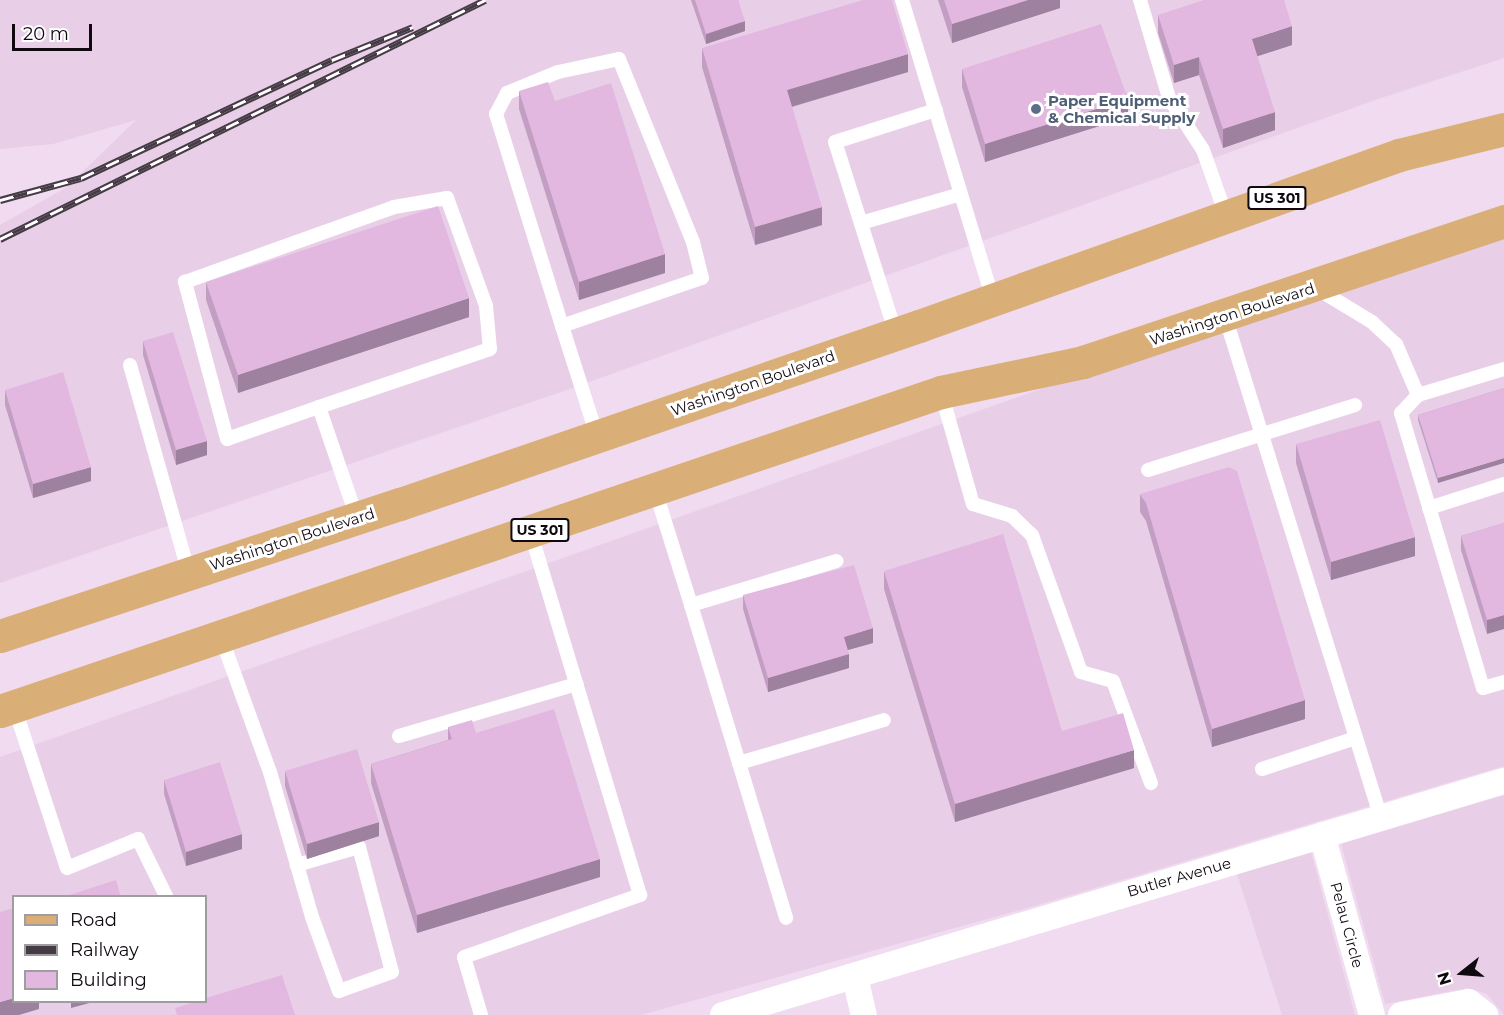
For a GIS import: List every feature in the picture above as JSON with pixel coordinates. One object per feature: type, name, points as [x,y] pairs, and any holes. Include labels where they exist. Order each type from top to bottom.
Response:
[{"type":"main road","name":"Washington Boulevard","points":[[0,636],[357,518],[896,334],[1399,155],[1504,129]]},
{"type":"main road","name":"Washington Boulevard","points":[[7,709],[941,392],[1083,362],[1314,287],[1504,221]]},
{"type":"street","name":"Butler Avenue","points":[[723,1015],[1504,781]]},
{"type":"street","name":"Pelau Circle","points":[[1323,835],[1372,1015]]},
{"type":"street","points":[[855,977],[864,1015]]},
{"type":"street","points":[[1401,1015],[1469,1002],[1485,1015]]},
{"type":"lane","points":[[902,0],[993,299]]},
{"type":"lane","points":[[1140,0],[1169,98],[1203,150],[1226,215]]},
{"type":"lane","points":[[562,326],[702,278],[693,242],[619,59],[558,72],[507,93],[496,114],[562,326],[597,436]]},
{"type":"lane","points":[[896,334],[835,142],[936,110]]},
{"type":"lane","points":[[861,223],[961,194]]},
{"type":"lane","points":[[447,198],[486,306],[490,349],[319,407],[227,439],[185,282],[394,207],[447,198]]},
{"type":"lane","points":[[1314,287],[1372,322],[1396,344],[1411,372],[1418,395]]},
{"type":"lane","points":[[1225,316],[1381,818]]},
{"type":"lane","points":[[130,365],[189,573]]},
{"type":"lane","points":[[1504,369],[1418,395],[1401,413],[1483,688],[1504,682]]},
{"type":"lane","points":[[941,392],[973,504],[1012,516],[1032,535],[1081,672],[1113,681],[1151,783]]},
{"type":"lane","points":[[1148,470],[1355,405]]},
{"type":"lane","points":[[319,407],[357,518]]},
{"type":"lane","points":[[1429,508],[1504,484]]},
{"type":"lane","points":[[655,490],[786,918]]},
{"type":"lane","points":[[481,1015],[464,957],[640,895],[531,533]]},
{"type":"lane","points":[[691,605],[837,561]]},
{"type":"lane","points":[[221,637],[270,772],[297,865],[339,991],[392,972],[359,847],[297,865]]},
{"type":"lane","points":[[399,736],[577,684]]},
{"type":"lane","points":[[7,709],[67,868],[138,839],[165,895]]},
{"type":"lane","points":[[739,763],[884,720]]},
{"type":"lane","points":[[1262,769],[1356,738]]},
{"type":"shaded area","points":[[0,0],[1504,0],[1504,58],[1381,98],[564,391],[0,583],[0,225],[67,187],[136,120],[53,144],[0,149]]},
{"type":"shaded area","points":[[1504,236],[1504,766],[1031,907],[641,1015],[0,1015],[0,757],[1072,378]]},
{"type":"shaded area","points":[[1504,795],[1504,1015],[1487,994],[1467,988],[1385,1004],[1341,844]]},
{"type":"shaded area","points":[[1311,852],[1355,1015],[1282,1015],[1237,874]]},
{"type":"building","points":[[695,0],[738,0],[745,21],[706,34]]},
{"type":"building","points":[[863,0],[892,0],[908,54],[787,90],[822,207],[755,227],[702,48]]},
{"type":"building","points":[[944,0],[1028,0],[952,24]]},
{"type":"building","points":[[1204,0],[1284,0],[1292,26],[1252,39],[1275,112],[1223,129],[1199,57],[1174,65],[1158,15]]},
{"type":"building","points":[[1101,24],[1128,99],[985,144],[962,69]]},
{"type":"building","points":[[548,82],[555,101],[611,83],[665,254],[579,282],[519,91]]},
{"type":"building","points":[[438,206],[469,298],[238,375],[206,282]]},
{"type":"building","points":[[173,332],[207,441],[176,450],[143,341]]},
{"type":"building","points":[[63,372],[91,467],[33,484],[5,390]]},
{"type":"building","points":[[1504,388],[1504,458],[1438,478],[1418,415]]},
{"type":"building","points":[[1380,420],[1415,537],[1331,562],[1296,444]]},
{"type":"building","points":[[1229,467],[1237,471],[1305,700],[1212,729],[1146,503],[1140,494]]},
{"type":"building","points":[[1504,523],[1504,615],[1487,620],[1461,536]]},
{"type":"building","points":[[1003,534],[1062,731],[1123,713],[1134,750],[955,804],[884,571]]},
{"type":"building","points":[[854,565],[873,628],[844,637],[849,654],[768,678],[743,595]]},
{"type":"building","points":[[554,709],[600,859],[417,915],[371,764],[452,739],[448,727],[472,720],[476,733]]},
{"type":"building","points":[[357,749],[379,822],[307,844],[285,771]]},
{"type":"building","points":[[220,762],[242,834],[186,852],[164,780]]},
{"type":"building","points":[[116,880],[120,895],[69,895]]},
{"type":"building","points":[[12,909],[12,999],[0,1002],[0,912]]},
{"type":"building","points":[[282,975],[295,1015],[177,1015],[175,1008],[192,1003],[207,1003],[207,998]]},
{"type":"railway","points":[[0,239],[485,0]]},
{"type":"railway","points":[[0,200],[81,178],[332,60],[413,27]]},
{"type":"place","name":"Paper Equipment & Chemical Supply","points":[[1036,109]]}]
